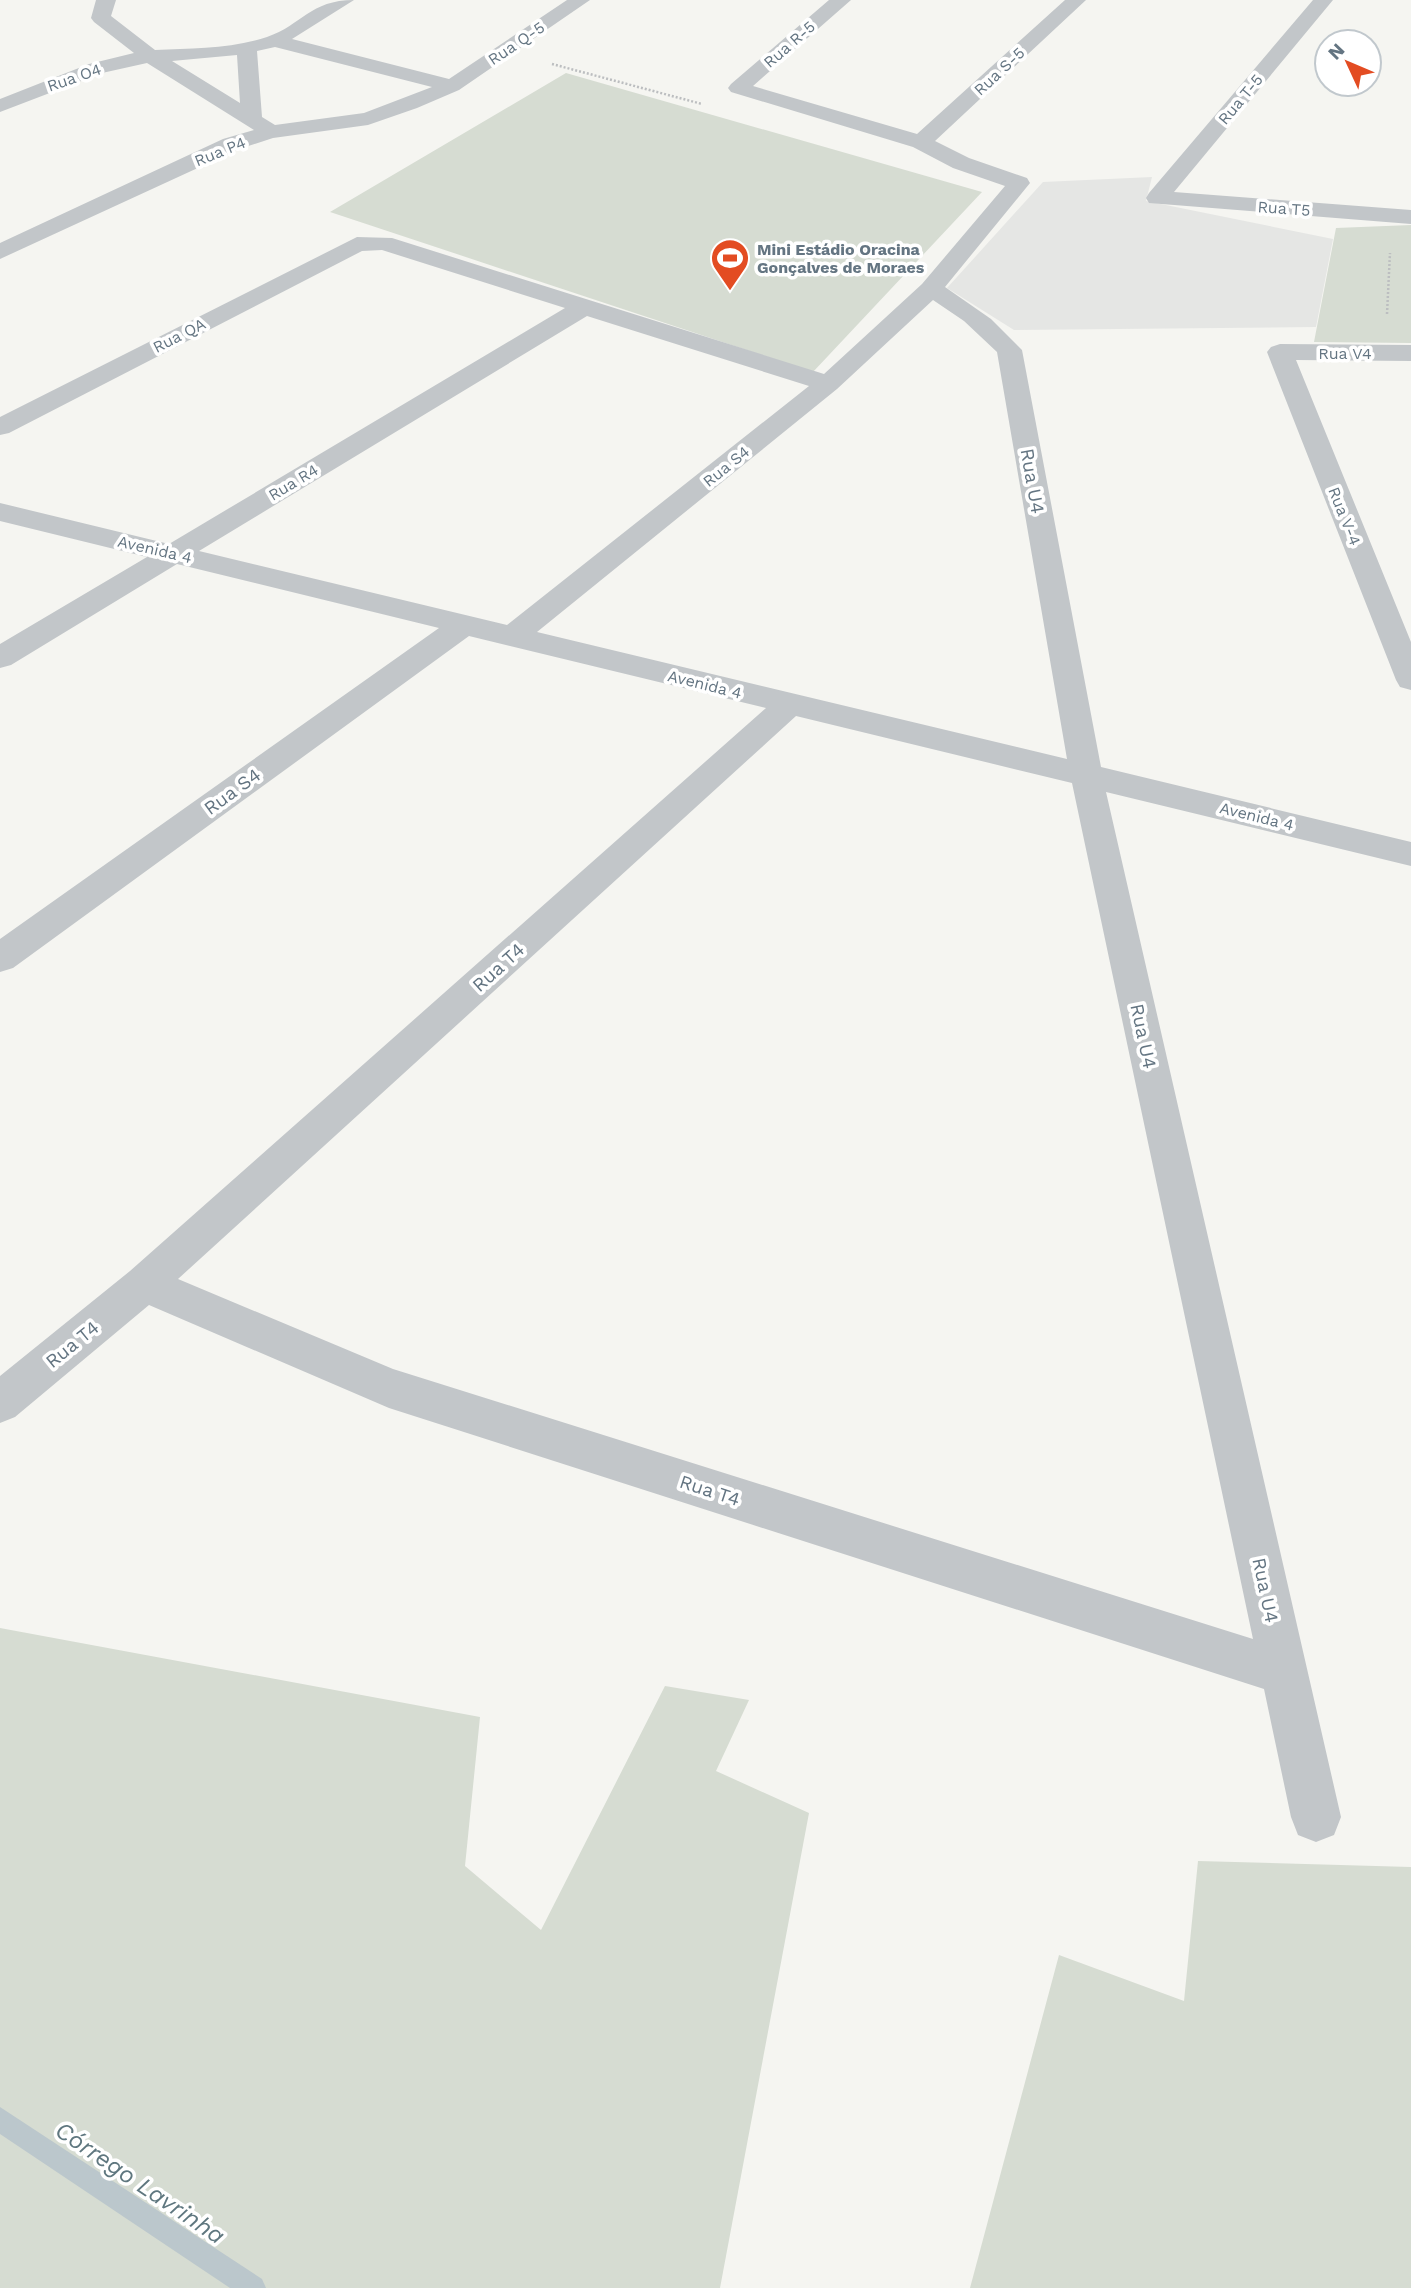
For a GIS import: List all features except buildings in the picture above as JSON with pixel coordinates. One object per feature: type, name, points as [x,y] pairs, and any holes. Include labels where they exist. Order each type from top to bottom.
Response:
[{"type":"street","points":[[106,0],[102,18],[150,56],[271,132]]},
{"type":"street","points":[[275,41],[344,0]]},
{"type":"street","name":"Rua Q-5","points":[[452,86],[580,0]]},
{"type":"street","name":"Rua R-5","points":[[738,88],[841,0]]},
{"type":"street","name":"Rua S-5","points":[[921,142],[1076,0]]},
{"type":"street","name":"Rua T-5","points":[[1157,198],[1323,0]]},
{"type":"street","points":[[275,41],[452,86]]},
{"type":"street","name":"Rua O4","points":[[0,106],[96,68],[150,56],[247,48],[275,41]]},
{"type":"street","points":[[247,48],[251,118]]},
{"type":"street","name":"Rua P4","points":[[0,252],[231,144],[271,132],[368,119],[452,86]]},
{"type":"street","points":[[738,88],[921,142]]},
{"type":"street","name":"Rua S4","points":[[514,635],[828,384],[931,289],[1019,183],[961,163],[921,142]]},
{"type":"street","name":"Rua T5","points":[[1157,198],[1401,217]]},
{"type":"street","name":"Rua QA","points":[[0,427],[358,244],[384,243],[586,306]]},
{"type":"street","name":"Rua U4","points":[[931,289],[960,305],[988,326],[1009,350],[1086,774],[1316,1817]]},
{"type":"street","points":[[586,306],[828,384]]},
{"type":"street","name":"Rua R4","points":[[0,657],[586,306]]},
{"type":"street","name":"Rua V4","points":[[1280,352],[1399,353]]},
{"type":"street","name":"Rua V-4","points":[[1280,352],[1411,680]]},
{"type":"street","name":"Avenida 4","points":[[0,512],[1411,854]]},
{"type":"street","name":"Rua S4","points":[[0,958],[465,624]]},
{"type":"street","name":"Rua T4","points":[[0,1403],[144,1284],[789,705]]},
{"type":"street","name":"Rua T4","points":[[144,1284],[388,1388],[1284,1672]]},
{"type":"path","points":[[503,52],[705,104],[738,88]]},
{"type":"path","points":[[1399,353],[1401,217]]},
{"type":"shaded area","name":"Mini Estádio Oracina Gonçalves de Moraes","points":[[566,73],[982,192],[813,372],[330,212]]},
{"type":"shaded area","points":[[1152,177],[1146,201],[1333,239],[1316,327],[1014,330],[947,288],[1043,182]]},
{"type":"shaded area","points":[[1411,225],[1411,343],[1314,342],[1336,228]]},
{"type":"shaded area","points":[[0,1628],[480,1717],[465,1866],[541,1930],[665,1686],[749,1700],[716,1771],[809,1813],[720,2288],[0,2288]]},
{"type":"shaded area","points":[[1198,1861],[1411,1867],[1411,2288],[970,2288],[1059,1955],[1184,2001]]},
{"type":"waterway","name":"Córrego Lavrinha","points":[[0,2119],[253,2288]]},
{"type":"place","name":"Mini Estádio Oracina Gonçalves de Moraes","points":[[730,292]]}]
